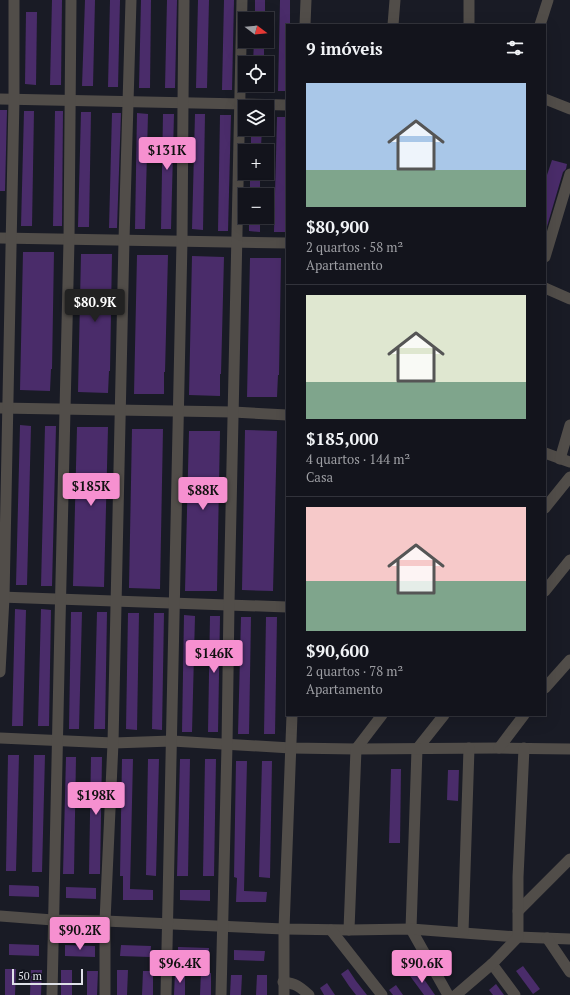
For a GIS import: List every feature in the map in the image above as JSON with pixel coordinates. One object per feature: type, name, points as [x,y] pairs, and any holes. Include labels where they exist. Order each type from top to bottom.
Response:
[{"type":"street","points":[[0,672],[4,408],[11,239],[14,99],[14,0]]},
{"type":"street","points":[[52,995],[65,409],[71,0]]},
{"type":"street","points":[[105,995],[105,921],[113,743],[131,0]]},
{"type":"street","points":[[166,995],[182,241],[184,0]]},
{"type":"street","points":[[240,100],[242,0]]},
{"type":"street","points":[[305,24],[306,0]]},
{"type":"street","points":[[393,24],[395,0]]},
{"type":"street","points":[[469,24],[470,0]]},
{"type":"street","points":[[540,24],[548,0]]},
{"type":"street","points":[[0,99],[238,104]]},
{"type":"street","points":[[546,99],[570,109]]},
{"type":"street","points":[[274,105],[286,105]]},
{"type":"street","points":[[221,995],[239,136]]},
{"type":"street","points":[[546,254],[570,174]]},
{"type":"street","points":[[0,238],[286,243]]},
{"type":"street","points":[[546,288],[570,299]]},
{"type":"street","points":[[4,408],[233,412],[286,415]]},
{"type":"street","points":[[546,453],[565,461],[570,425]]},
{"type":"street","points":[[546,507],[570,477]]},
{"type":"street","points":[[546,590],[570,560]]},
{"type":"street","points":[[2,598],[286,607]]},
{"type":"street","points":[[546,686],[570,660]]},
{"type":"street","points":[[284,995],[284,928],[292,716]]},
{"type":"street","points":[[349,930],[356,749],[381,716]]},
{"type":"street","points":[[443,716],[417,749],[411,928],[448,995]]},
{"type":"street","points":[[500,748],[523,716]]},
{"type":"street","points":[[0,738],[113,743],[172,741],[291,748],[570,749]]},
{"type":"street","points":[[463,932],[469,748]]},
{"type":"street","points":[[456,995],[492,964],[518,937],[524,748]]},
{"type":"street","points":[[518,911],[570,859]]},
{"type":"street","points":[[0,916],[53,920],[331,930],[411,928],[518,937],[570,939]]},
{"type":"street","points":[[331,930],[382,995]]},
{"type":"street","points":[[547,938],[570,972]]},
{"type":"street","points":[[492,964],[515,995]]},
{"type":"street","points":[[284,982],[292,983],[298,986],[309,995]]},
{"type":"building","points":[[52,0],[62,0],[61,85],[50,85]]},
{"type":"building","points":[[85,0],[95,0],[93,86],[82,86]]},
{"type":"building","points":[[110,0],[120,0],[118,87],[108,87]]},
{"type":"building","points":[[141,0],[151,0],[150,88],[139,88]]},
{"type":"building","points":[[167,0],[177,0],[175,88],[165,88]]},
{"type":"building","points":[[198,0],[209,0],[207,88],[196,88]]},
{"type":"building","points":[[224,0],[234,0],[232,90],[222,90]]},
{"type":"building","points":[[255,0],[265,0],[265,12],[255,12]]},
{"type":"building","points":[[280,0],[290,0],[290,24],[286,24],[286,91],[278,91]]},
{"type":"building","points":[[26,12],[37,12],[36,85],[25,84]]},
{"type":"building","points":[[254,48],[264,48],[264,56],[253,56]]},
{"type":"building","points":[[0,110],[7,110],[5,191],[0,191]]},
{"type":"building","points":[[24,111],[34,111],[32,226],[21,226]]},
{"type":"building","points":[[55,111],[63,111],[62,226],[53,226]]},
{"type":"building","points":[[81,112],[91,112],[89,227],[78,227]]},
{"type":"building","points":[[112,113],[121,113],[117,228],[109,228]]},
{"type":"building","points":[[137,113],[148,114],[145,229],[135,229]]},
{"type":"building","points":[[163,114],[174,114],[171,229],[161,229]]},
{"type":"building","points":[[195,114],[205,114],[203,230],[192,229]]},
{"type":"building","points":[[220,115],[231,115],[228,231],[218,231]]},
{"type":"building","points":[[277,117],[286,117],[285,232],[274,232]]},
{"type":"building","points":[[251,136],[262,136],[261,144],[251,144]]},
{"type":"building","points":[[552,160],[567,164],[566,169],[563,172],[546,230],[546,178]]},
{"type":"building","points":[[250,180],[260,180],[260,188],[250,188]]},
{"type":"building","points":[[249,224],[260,224],[260,232],[249,231]]},
{"type":"building","points":[[23,252],[54,252],[52,369],[50,391],[20,390]]},
{"type":"building","points":[[81,254],[112,254],[110,371],[108,393],[78,392]]},
{"type":"building","points":[[137,255],[168,255],[164,394],[134,394]]},
{"type":"building","points":[[192,256],[224,257],[220,396],[189,395]]},
{"type":"building","points":[[250,258],[281,258],[279,375],[277,397],[247,397]]},
{"type":"building","points":[[20,425],[31,426],[27,585],[16,585]]},
{"type":"building","points":[[45,426],[56,426],[52,586],[41,586]]},
{"type":"building","points":[[77,427],[108,427],[104,587],[73,586]]},
{"type":"building","points":[[132,429],[163,429],[160,589],[129,588]]},
{"type":"building","points":[[245,430],[277,431],[273,591],[242,590]]},
{"type":"building","points":[[189,431],[220,431],[217,591],[185,591]]},
{"type":"building","points":[[15,609],[26,610],[23,726],[12,726]]},
{"type":"building","points":[[41,609],[51,610],[49,726],[38,726]]},
{"type":"building","points":[[71,612],[82,612],[79,729],[69,729]]},
{"type":"building","points":[[97,612],[107,612],[105,729],[94,729]]},
{"type":"building","points":[[128,613],[139,613],[137,730],[126,729]]},
{"type":"building","points":[[154,613],[164,613],[162,730],[152,729]]},
{"type":"building","points":[[184,615],[195,616],[192,732],[182,732]]},
{"type":"building","points":[[210,616],[220,616],[218,732],[208,732]]},
{"type":"building","points":[[241,617],[251,617],[249,734],[238,734]]},
{"type":"building","points":[[266,617],[277,617],[275,734],[264,734]]},
{"type":"building","points":[[8,755],[19,755],[16,871],[6,871]]},
{"type":"building","points":[[34,755],[45,755],[42,872],[32,872]]},
{"type":"building","points":[[66,757],[76,757],[74,874],[63,874]]},
{"type":"building","points":[[91,757],[102,757],[100,874],[89,874]]},
{"type":"building","points":[[122,759],[133,759],[130,889],[153,890],[153,900],[123,900],[123,876],[120,876]]},
{"type":"building","points":[[148,759],[159,759],[156,876],[146,875]]},
{"type":"building","points":[[180,759],[190,759],[188,876],[177,876]]},
{"type":"building","points":[[205,759],[216,759],[214,876],[203,876]]},
{"type":"building","points":[[236,761],[247,761],[244,891],[267,892],[266,902],[236,902],[237,878],[234,877]]},
{"type":"building","points":[[262,761],[272,761],[270,878],[259,877]]},
{"type":"building","points":[[391,769],[401,769],[400,843],[389,843]]},
{"type":"building","points":[[448,770],[459,770],[458,801],[447,800]]},
{"type":"building","points":[[9,885],[38,886],[39,897],[9,896]]},
{"type":"building","points":[[66,887],[96,888],[96,899],[66,898]]},
{"type":"building","points":[[180,890],[210,890],[210,901],[180,900]]},
{"type":"building","points":[[9,944],[39,945],[39,956],[9,955]]},
{"type":"building","points":[[65,945],[95,946],[95,957],[65,956]]},
{"type":"building","points":[[121,945],[151,946],[150,957],[120,956]]},
{"type":"building","points":[[178,947],[209,948],[208,959],[178,958]]},
{"type":"building","points":[[234,950],[265,951],[264,961],[234,960]]},
{"type":"building","points":[[523,966],[540,989],[533,994],[516,971]]},
{"type":"building","points":[[5,969],[16,969],[15,995],[5,995]]},
{"type":"building","points":[[348,969],[367,995],[356,995],[349,986],[341,974]]},
{"type":"building","points":[[31,970],[42,970],[41,995],[30,995]]},
{"type":"building","points":[[61,970],[72,970],[72,995],[61,995]]},
{"type":"building","points":[[117,970],[128,970],[127,995],[117,995]]},
{"type":"building","points":[[87,971],[98,971],[97,995],[87,995]]},
{"type":"building","points":[[143,971],[153,971],[153,995],[142,995]]},
{"type":"building","points":[[417,971],[435,995],[424,995],[410,976]]},
{"type":"building","points":[[175,972],[185,972],[185,995],[174,995]]},
{"type":"building","points":[[201,972],[211,973],[211,995],[200,995]]},
{"type":"building","points":[[231,975],[242,975],[241,995],[230,995]]},
{"type":"building","points":[[257,975],[267,975],[267,995],[256,995]]},
{"type":"building","points":[[327,983],[335,995],[324,995],[320,988]]},
{"type":"building","points":[[496,984],[504,995],[493,995],[489,990]]},
{"type":"building","points":[[396,985],[403,995],[393,995],[389,990]]}]
